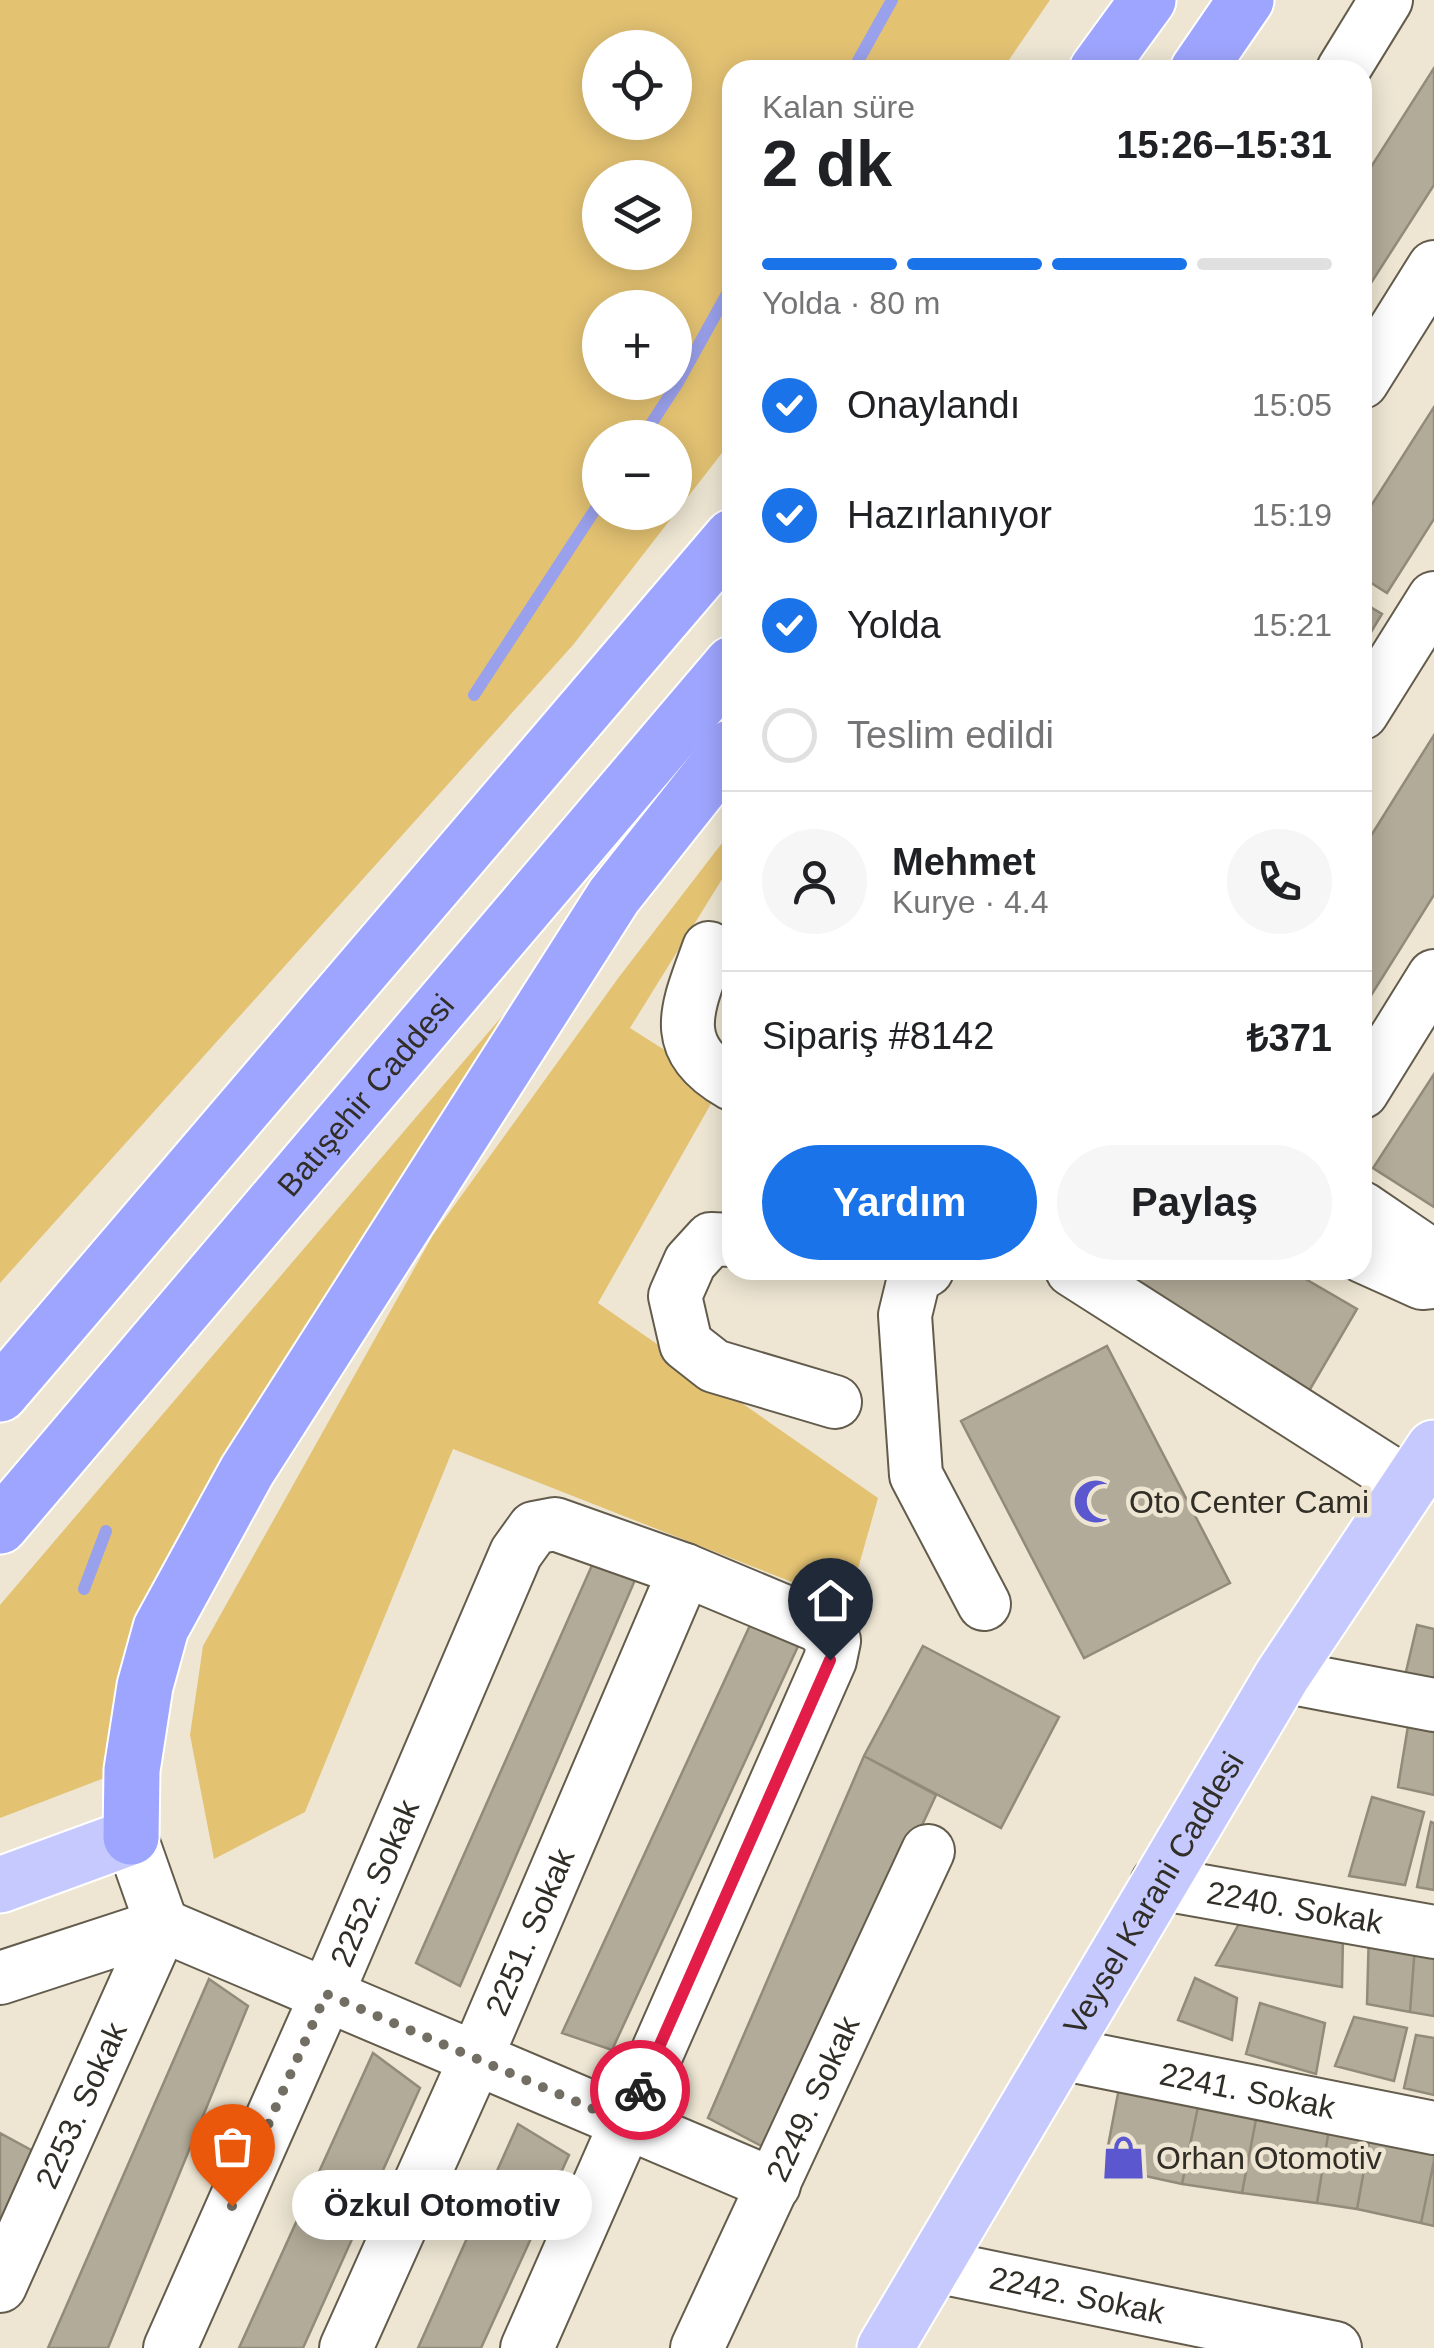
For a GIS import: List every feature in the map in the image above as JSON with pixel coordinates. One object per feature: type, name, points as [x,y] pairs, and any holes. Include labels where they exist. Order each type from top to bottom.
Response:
[{"type":"highway","points":[[1104,60],[1148,0]]},
{"type":"highway","points":[[1205,60],[1246,0]]},
{"type":"highway","points":[[0,1394],[722,549]]},
{"type":"highway","name":"Batışehir Caddesi","points":[[0,1526],[722,676]]},
{"type":"highway","points":[[130,1837],[132,1770],[145,1686],[161,1628],[228,1506],[614,896],[722,760]]},
{"type":"main road","name":"Veysel Karani Caddesi","points":[[885,2348],[1282,1676],[1422,1467]]},
{"type":"main road","points":[[0,1885],[130,1837]]},
{"type":"street","points":[[1349,60],[1386,0]]},
{"type":"street","points":[[1372,366],[1434,267]]},
{"type":"street","points":[[1372,697],[1434,598]]},
{"type":"street","points":[[709,948],[686,1012],[692,1046],[710,1072],[722,1079]]},
{"type":"street","points":[[1372,1076],[1434,976]]},
{"type":"street","points":[[1372,1214],[1434,1257]]},
{"type":"street","points":[[722,1240],[712,1239],[690,1262],[675,1296],[686,1344],[714,1366],[835,1402]]},
{"type":"street","points":[[1372,1260],[1422,1283],[1434,1282]]},
{"type":"street","points":[[906,1280],[916,1475],[984,1604]]},
{"type":"street","points":[[1090,1280],[1422,1467]]},
{"type":"street","name":"2252. Sokak","points":[[170,2348],[516,1553],[534,1528],[555,1524],[685,1570]]},
{"type":"street","points":[[527,2348],[830,1660],[834,1641],[819,1626],[685,1570]]},
{"type":"street","name":"2251. Sokak","points":[[346,2348],[476,2058],[685,1570]]},
{"type":"street","points":[[1282,1676],[1434,1706]]},
{"type":"street","points":[[130,1837],[162,1925]]},
{"type":"street","name":"2249. Sokak","points":[[697,2348],[928,1850]]},
{"type":"street","name":"2240. Sokak","points":[[1157,1882],[1434,1932]]},
{"type":"street","points":[[0,1978],[162,1925],[774,2185]]},
{"type":"street","name":"2253. Sokak","points":[[0,2286],[162,1925]]},
{"type":"street","name":"2241. Sokak","points":[[1060,2054],[1434,2128]]},
{"type":"street","name":"2242. Sokak","points":[[935,2266],[1334,2348]]},
{"type":"shaded area","points":[[0,0],[1050,0],[1009,60],[722,60],[722,453],[692,492],[692,420],[582,420],[582,530],[662,530],[573,645],[0,1283]]},
{"type":"shaded area","points":[[722,843],[722,879],[630,1028],[721,1086],[598,1303],[878,1498],[848,1604],[453,1449],[305,1812],[214,1859],[190,1735],[203,1646],[433,1235],[619,977]]},
{"type":"shaded area","points":[[504,1014],[143,1620],[107,1777],[0,1818],[0,1605]]},
{"type":"building","points":[[1434,68],[1434,185],[1372,281],[1372,165]]},
{"type":"building","points":[[1434,407],[1434,519],[1387,593],[1372,583],[1372,504]]},
{"type":"building","points":[[1372,608],[1382,614],[1372,630]]},
{"type":"building","points":[[1434,735],[1434,895],[1372,994],[1372,834]]},
{"type":"building","points":[[1434,1074],[1434,1207],[1373,1168]]},
{"type":"building","points":[[1118,1280],[1307,1280],[1357,1309],[1309,1391]]},
{"type":"building","name":"Oto Center Cami","points":[[1107,1346],[1230,1583],[1084,1658],[961,1421]]},
{"type":"building","points":[[593,1563],[635,1580],[460,1986],[416,1963]]},
{"type":"building","points":[[752,1621],[799,1644],[612,2050],[562,2033]]},
{"type":"building","points":[[1417,1625],[1434,1629],[1434,1683],[1405,1676]]},
{"type":"building","points":[[923,1646],[1059,1717],[1001,1828],[864,1756]]},
{"type":"building","points":[[1408,1726],[1434,1732],[1434,1795],[1398,1787]]},
{"type":"building","points":[[864,1756],[936,1795],[771,2151],[708,2118]]},
{"type":"building","points":[[1372,1797],[1424,1812],[1405,1885],[1349,1876]]},
{"type":"building","points":[[1431,1822],[1434,1823],[1434,1890],[1417,1887]]},
{"type":"building","points":[[1244,1915],[1343,1937],[1342,1987],[1216,1965]]},
{"type":"building","points":[[1369,1930],[1415,1946],[1410,2012],[1367,2004]]},
{"type":"building","points":[[1415,1946],[1434,1951],[1434,2016],[1410,2012]]},
{"type":"building","points":[[1195,1978],[1237,1998],[1232,2040],[1178,2020]]},
{"type":"building","points":[[209,1979],[248,2006],[108,2348],[48,2348]]},
{"type":"building","points":[[1260,2003],[1325,2023],[1316,2074],[1246,2054]]},
{"type":"building","points":[[1354,2017],[1407,2028],[1394,2081],[1335,2066]]},
{"type":"building","points":[[1416,2035],[1434,2038],[1434,2095],[1404,2088]]},
{"type":"building","points":[[373,2053],[420,2088],[303,2348],[239,2348]]},
{"type":"building","points":[[1120,2083],[1200,2097],[1182,2184],[1104,2167]]},
{"type":"building","points":[[1200,2097],[1258,2109],[1242,2193],[1182,2184]]},
{"type":"building","points":[[1258,2109],[1330,2123],[1317,2203],[1242,2193]]},
{"type":"building","points":[[1330,2123],[1371,2131],[1357,2209],[1317,2203]]},
{"type":"building","points":[[518,2124],[569,2155],[481,2348],[418,2348]]},
{"type":"building","points":[[1371,2131],[1434,2142],[1434,2161],[1421,2223],[1357,2209]]},
{"type":"building","points":[[0,2133],[33,2151],[0,2222]]},
{"type":"building","points":[[1434,2161],[1434,2226],[1421,2223]]},
{"type":"waterway","points":[[859,60],[892,0]]},
{"type":"waterway","points":[[654,420],[722,303]]},
{"type":"waterway","points":[[474,695],[582,530]]},
{"type":"waterway","points":[[84,1589],[106,1531]]},
{"type":"way so far","points":[[232,2206],[326,1994],[626,2123],[640,2090]]},
{"type":"place","name":"Oto Center Cami","points":[[1096,1502]]},
{"type":"place","name":"Orhan Otomotiv","points":[[1123,2158]]},
{"type":"place","name":"Özkul Otomotiv","points":[[232,2206]]},
{"type":"route","points":[[640,2090],[830,1660]]}]
